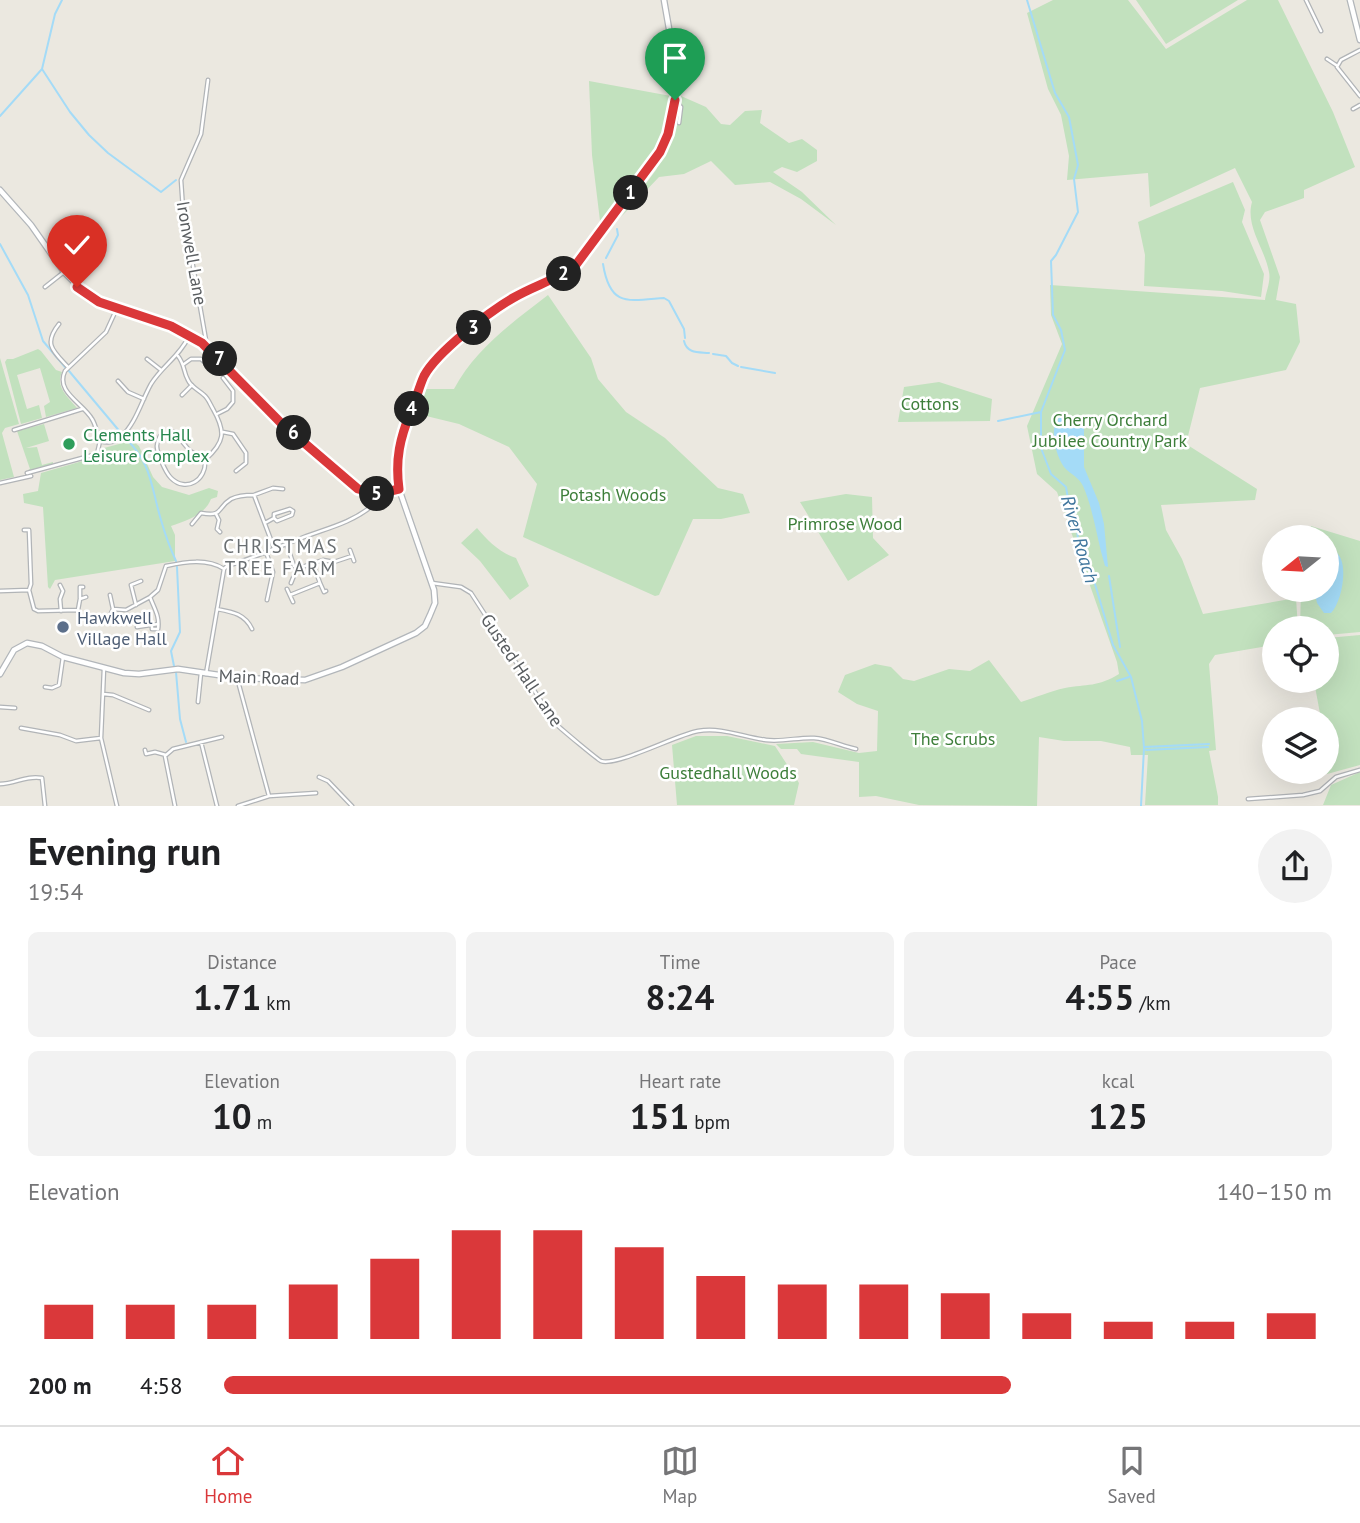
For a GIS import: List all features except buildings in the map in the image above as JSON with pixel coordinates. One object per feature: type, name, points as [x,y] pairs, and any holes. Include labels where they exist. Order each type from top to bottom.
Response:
[{"type":"main road","name":"Main Road","points":[[0,674],[2,665],[14,650],[27,643],[42,646],[64,657],[124,673],[139,674],[178,669],[239,678],[294,681],[319,677],[416,633],[425,626],[435,603],[432,583],[399,489],[397,468],[400,437],[424,376],[431,366],[503,304],[531,288],[565,274],[575,266],[660,152],[668,134],[675,100],[675,70],[664,0]]},
{"type":"main road","points":[[1350,0],[1360,40]]},
{"type":"main road","points":[[0,190],[84,292],[99,302],[155,320],[190,335],[207,346],[258,401],[358,489],[374,494],[399,489]]},
{"type":"street","points":[[1306,0],[1321,31]]},
{"type":"street","points":[[1337,65],[1360,50]]},
{"type":"street","points":[[1327,59],[1337,65],[1340,73],[1360,96]]},
{"type":"street","name":"Ironwell Lane","points":[[207,346],[183,209],[181,180],[201,134],[208,80]]},
{"type":"street","points":[[675,100],[681,107],[679,123]]},
{"type":"street","points":[[1353,108],[1360,105]]},
{"type":"street","points":[[45,287],[64,271]]},
{"type":"street","points":[[27,473],[97,454],[100,441],[92,418],[64,387],[62,379],[67,370],[106,332],[117,308]]},
{"type":"street","points":[[59,324],[52,333],[50,343],[67,370]]},
{"type":"street","points":[[100,441],[108,442],[121,437],[136,417],[152,383],[177,356],[190,335]]},
{"type":"street","points":[[198,340],[205,335]]},
{"type":"street","points":[[177,356],[184,364],[188,381],[206,397],[223,432],[215,450],[205,460],[203,474],[196,482],[183,484],[174,481],[166,472],[157,448],[158,439],[163,434],[174,432],[190,451],[205,460]]},
{"type":"street","points":[[147,359],[162,371]]},
{"type":"street","points":[[184,364],[191,359],[201,359],[215,371]]},
{"type":"street","points":[[216,414],[227,409],[233,402],[233,391],[223,378]]},
{"type":"street","points":[[118,381],[128,392],[145,399]]},
{"type":"street","points":[[183,396],[192,385]]},
{"type":"street","points":[[15,430],[82,409]]},
{"type":"street","points":[[223,432],[236,437],[247,457],[246,463],[236,471]]},
{"type":"street","points":[[247,457],[252,457]]},
{"type":"street","points":[[0,484],[32,476]]},
{"type":"street","points":[[192,524],[201,513],[216,514],[231,499],[273,488],[283,489]]},
{"type":"street","points":[[198,702],[224,569],[343,524],[372,506],[374,494]]},
{"type":"street","points":[[254,495],[274,548]]},
{"type":"street","points":[[265,523],[274,518],[274,514],[293,510],[292,515],[276,521],[274,518]]},
{"type":"street","points":[[216,514],[220,532]]},
{"type":"street","points":[[29,530],[29,590],[34,609],[78,610]]},
{"type":"street","points":[[286,544],[297,568]]},
{"type":"street","points":[[350,550],[354,561]]},
{"type":"street","points":[[266,552],[273,572],[267,600]]},
{"type":"street","points":[[297,568],[325,560],[337,562],[352,556]]},
{"type":"street","points":[[113,609],[126,610],[150,597],[158,590],[166,566],[194,561],[221,566],[224,569]]},
{"type":"street","points":[[313,564],[324,592],[326,591]]},
{"type":"street","points":[[291,583],[297,568]]},
{"type":"street","points":[[136,605],[131,585],[141,581]]},
{"type":"street","points":[[290,595],[320,583]]},
{"type":"street","name":"Gusted Hall Lane","points":[[432,583],[461,587],[471,593],[556,724],[599,761],[608,762],[701,730],[727,730],[769,740],[814,738],[856,749]]},
{"type":"street","points":[[60,585],[63,591],[60,599],[61,611]]},
{"type":"street","points":[[79,616],[80,587],[83,587]]},
{"type":"street","points":[[288,589],[293,602]]},
{"type":"street","points":[[0,591],[29,590]]},
{"type":"street","points":[[268,594],[275,595]]},
{"type":"street","points":[[108,620],[113,609],[110,595]]},
{"type":"street","points":[[80,599],[86,597]]},
{"type":"street","points":[[137,628],[152,625],[152,629],[158,629],[157,612],[150,597]]},
{"type":"street","points":[[217,609],[236,612],[252,629]]},
{"type":"street","points":[[45,687],[52,690],[59,683],[64,657]]},
{"type":"street","points":[[104,668],[101,738],[117,806]]},
{"type":"street","points":[[239,678],[248,723],[269,796]]},
{"type":"street","points":[[102,694],[113,695],[149,710]]},
{"type":"street","points":[[0,707],[15,708]]},
{"type":"street","points":[[21,728],[60,735],[76,741],[101,738]]},
{"type":"street","points":[[166,755],[173,749],[222,737]]},
{"type":"street","points":[[201,742],[217,806]]},
{"type":"street","points":[[146,754],[155,752],[166,755]]},
{"type":"street","points":[[166,755],[175,806]]},
{"type":"street","points":[[1248,799],[1320,791],[1336,777],[1360,770]]},
{"type":"street","points":[[319,777],[328,781],[352,806]]},
{"type":"street","points":[[0,784],[10,784],[27,778],[42,778],[45,806]]},
{"type":"street","points":[[238,806],[269,796],[316,793]]},
{"type":"green space","name":"Cherry Orchard Jubilee Country Park","points":[[1053,0],[1128,0],[1166,49],[1247,0],[1278,0],[1333,112],[1355,167],[1304,190],[1304,198],[1265,212],[1260,220],[1280,277],[1276,300],[1296,304],[1300,342],[1286,370],[1200,388],[1186,444],[1257,489],[1255,500],[1161,505],[1166,530],[1182,559],[1203,614],[1273,602],[1296,602],[1297,616],[1262,616],[1262,647],[1215,655],[1209,664],[1216,750],[1209,751],[1218,805],[1145,805],[1148,755],[1131,755],[1130,747],[1101,741],[1064,741],[1039,737],[1037,806],[919,805],[876,796],[859,797],[859,762],[801,754],[797,749],[781,749],[776,744],[813,742],[859,753],[877,751],[878,711],[857,704],[838,692],[845,675],[875,664],[891,667],[903,679],[914,681],[949,669],[970,671],[989,660],[1021,702],[1059,689],[1098,683],[1119,674],[1057,492],[1037,474],[1027,426],[1062,344],[1051,315],[1050,285],[1265,300],[1269,283],[1267,263],[1253,229],[1252,202],[1235,168],[1150,207],[1148,173],[1067,180],[1069,156],[1061,115],[1048,89],[1027,13]]},
{"type":"green space","points":[[1136,0],[1238,0],[1166,44]]},
{"type":"green space","points":[[589,81],[671,96],[654,150],[635,183],[601,229],[592,155]]},
{"type":"green space","points":[[681,96],[706,107],[721,124],[730,125],[745,111],[762,110],[760,123],[789,143],[802,139],[817,150],[817,161],[797,172],[782,167],[773,172],[802,192],[836,225],[801,199],[770,182],[735,185],[711,161],[684,174],[659,177],[621,217],[656,170],[672,136]]},
{"type":"green space","points":[[1233,182],[1245,210],[1242,222],[1264,274],[1261,297],[1222,291],[1144,286],[1145,255],[1138,222]]},
{"type":"green space","name":"Potash Woods","points":[[548,295],[591,358],[598,379],[626,412],[665,438],[718,488],[743,494],[750,513],[721,519],[693,519],[659,595],[655,596],[523,537],[537,484],[509,447],[459,424],[418,414],[426,389],[454,389],[484,349],[508,326]]},
{"type":"green space","points":[[38,349],[56,370],[62,372],[61,387],[77,408],[46,417],[44,406],[50,402],[40,368],[17,375],[27,409],[39,405],[42,418],[21,424],[5,362]]},
{"type":"green space","points":[[0,358],[19,424],[5,428],[2,433],[14,477],[0,480]]},
{"type":"green space","name":"Cottons","points":[[939,382],[992,399],[990,421],[898,422],[904,387]]},
{"type":"green space","points":[[44,424],[49,441],[26,448],[37,447],[42,465],[53,462],[53,465],[30,471],[17,431]]},
{"type":"green space","points":[[126,436],[139,446],[153,477],[162,487],[189,495],[209,488],[218,491],[217,497],[211,499],[194,517],[171,526],[175,535],[175,561],[55,580],[50,589],[43,507],[24,503],[23,494],[38,491],[41,473],[93,458],[104,448],[119,444]]},
{"type":"green space","name":"Primrose Wood","points":[[846,494],[872,497],[873,538],[889,555],[848,581],[800,502]]},
{"type":"green space","points":[[477,528],[495,546],[516,558],[529,586],[510,600],[480,561],[461,543]]},
{"type":"green space","points":[[1339,535],[1360,541],[1360,632],[1339,634],[1339,616],[1300,616],[1301,602],[1339,602]]},
{"type":"green space","points":[[1360,635],[1360,765],[1339,771],[1339,707],[1319,707],[1316,693],[1339,693],[1339,637]]},
{"type":"green space","name":"Gustedhall Woods","points":[[696,736],[727,736],[775,746],[799,783],[794,805],[677,805],[672,745]]},
{"type":"green space","points":[[1360,772],[1360,805],[1323,805],[1331,785],[1339,784],[1339,781]]},
{"type":"water","points":[[1061,416],[1077,416],[1084,422],[1084,467],[1099,503],[1108,567],[1105,566],[1083,486],[1064,467],[1058,455],[1054,433]]},
{"type":"water","points":[[1339,556],[1343,565],[1343,583],[1339,597]]},
{"type":"water","points":[[1338,602],[1331,613],[1324,613],[1317,603]]},
{"type":"waterway","points":[[0,116],[42,69],[55,14],[62,0]]},
{"type":"waterway","name":"River Roach","points":[[1027,0],[1055,93],[1069,117],[1078,165],[1074,179],[1078,212],[1051,261],[1053,315],[1061,330],[1065,350],[1041,412],[1041,448],[1051,474],[1066,487],[1078,540],[1095,584],[1113,645],[1131,677],[1142,721],[1144,748],[1141,806]]},
{"type":"waterway","points":[[42,69],[70,112],[108,153],[161,192],[176,180]]},
{"type":"waterway","points":[[606,258],[618,235],[617,229]]},
{"type":"waterway","points":[[0,244],[28,295],[43,341],[65,367]]},
{"type":"waterway","points":[[603,264],[610,288],[622,298],[664,298],[669,301],[684,329],[685,338]]},
{"type":"waterway","points":[[684,341],[691,350],[709,353]]},
{"type":"waterway","points":[[713,354],[726,356],[738,366]]},
{"type":"waterway","points":[[741,367],[775,373]]},
{"type":"waterway","points":[[69,371],[121,433]]},
{"type":"waterway","points":[[998,421],[1041,412]]},
{"type":"waterway","points":[[124,437],[145,466],[176,561]]},
{"type":"waterway","points":[[174,666],[171,651],[180,632],[177,567]]},
{"type":"waterway","points":[[1109,576],[1120,647]]},
{"type":"waterway","points":[[176,672],[180,719],[186,742]]},
{"type":"waterway","points":[[1117,681],[1129,677]]},
{"type":"waterway","points":[[1144,747],[1209,744]]},
{"type":"waterway","points":[[1146,750],[1208,747]]},
{"type":"place","name":"Clements Hall Leisure Complex","points":[[69,444]]},
{"type":"place","name":"Hawkwell Village Hall","points":[[63,627]]},
{"type":"district","name":"CHRISTMAS TREE FARM","points":[[281,557]]},
{"type":"route","points":[[77,287],[99,302],[171,326],[202,343],[281,423],[358,489],[378,494],[399,489],[397,468],[400,437],[424,376],[431,366],[503,304],[531,288],[565,274],[575,266],[660,152],[668,134],[675,100]]},
{"type":"park label","name":"The Scrubs","points":[[953,738]]}]
